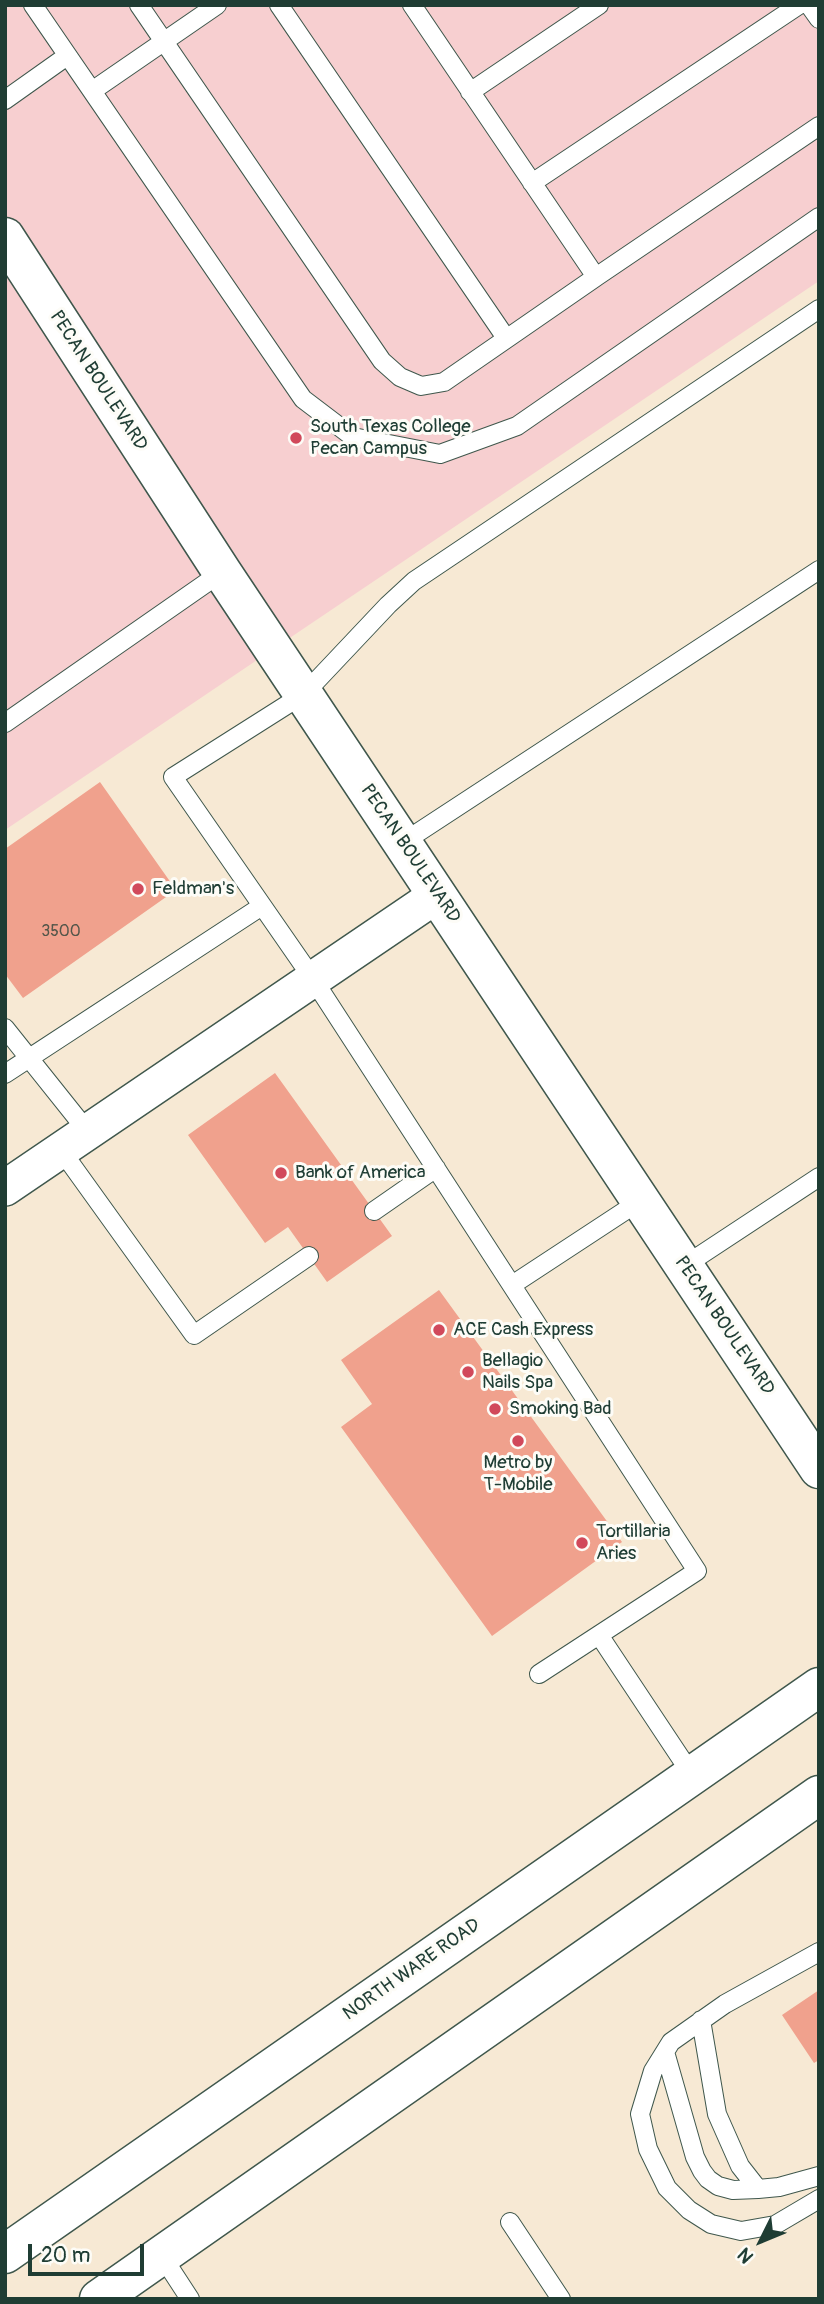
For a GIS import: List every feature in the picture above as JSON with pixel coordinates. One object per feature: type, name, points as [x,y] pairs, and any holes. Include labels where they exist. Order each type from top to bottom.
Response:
[{"type":"main road","name":"PECAN BOULEVARD","points":[[5,237],[222,572],[819,1469]]},
{"type":"main road","name":"NORTH WARE ROAD","points":[[5,2253],[819,1687]]},
{"type":"main road","points":[[99,2299],[819,1795]]},
{"type":"street","points":[[5,1188],[437,895]]},
{"type":"lane","points":[[33,5],[303,399],[353,438],[440,454],[517,426],[819,217]]},
{"type":"lane","points":[[139,5],[382,361],[400,377],[421,386],[444,382],[819,126]]},
{"type":"lane","points":[[92,91],[216,5]]},
{"type":"lane","points":[[279,5],[506,338]]},
{"type":"lane","points":[[412,5],[596,277]]},
{"type":"lane","points":[[470,92],[599,5]]},
{"type":"lane","points":[[532,183],[799,5]]},
{"type":"lane","points":[[809,5],[819,19]]},
{"type":"lane","points":[[5,100],[68,56]]},
{"type":"lane","points":[[539,1674],[697,1571],[313,979],[173,777],[304,694],[414,581],[819,309]]},
{"type":"lane","points":[[402,843],[819,570]]},
{"type":"lane","points":[[5,723],[222,572]]},
{"type":"lane","points":[[5,1074],[262,906]]},
{"type":"lane","points":[[5,1028],[29,1058],[74,1141],[194,1335],[309,1256]]},
{"type":"lane","points":[[374,1212],[436,1168]]},
{"type":"lane","points":[[684,1266],[819,1177]]},
{"type":"lane","points":[[512,1285],[640,1201]]},
{"type":"lane","points":[[598,1635],[692,1775]]},
{"type":"lane","points":[[819,1952],[725,2004],[671,2042],[653,2071],[640,2114],[648,2149],[667,2188],[689,2210],[711,2224],[741,2231],[775,2225],[819,2199]]},
{"type":"lane","points":[[701,2020],[717,2114],[740,2166],[758,2189]]},
{"type":"lane","points":[[665,2052],[695,2157],[708,2179],[718,2186],[733,2190],[779,2187],[819,2176]]},
{"type":"lane","points":[[510,2222],[561,2299]]},
{"type":"lane","points":[[162,2256],[190,2299]]},
{"type":"shaded area","name":"South Texas College Pecan Campus","points":[[5,5],[819,5],[819,281],[5,830]]},
{"type":"building","points":[[100,782],[176,890],[23,998],[5,974],[5,849]]},
{"type":"building","name":"Bank of America","points":[[275,1073],[392,1236],[327,1282],[288,1227],[265,1243],[188,1135]]},
{"type":"building","points":[[439,1290],[622,1542],[492,1636],[341,1427],[372,1404],[341,1360]]},
{"type":"building","points":[[819,1990],[819,2060],[814,2063],[782,2015]]},
{"type":"place","name":"South Texas College Pecan Campus","points":[[296,438]]},
{"type":"place","name":"Feldman's","points":[[138,889]]},
{"type":"place","name":"Bank of America","points":[[281,1173]]},
{"type":"place","name":"ACE Cash Express","points":[[439,1330]]},
{"type":"place","name":"Bellagio Nails Spa","points":[[468,1372]]},
{"type":"place","name":"Smoking Bad","points":[[495,1409]]},
{"type":"place","name":"Metro by T-Mobile","points":[[518,1441]]},
{"type":"place","name":"Tortillaria Aries","points":[[582,1543]]}]
